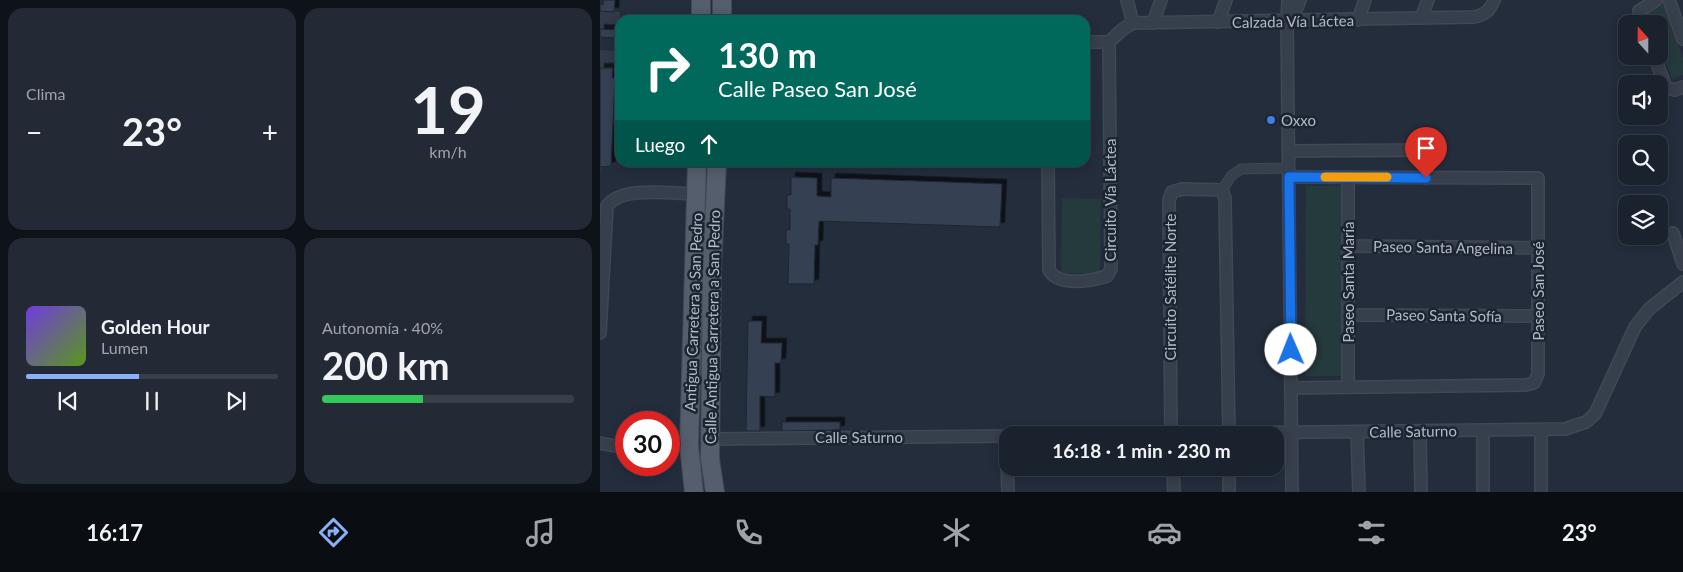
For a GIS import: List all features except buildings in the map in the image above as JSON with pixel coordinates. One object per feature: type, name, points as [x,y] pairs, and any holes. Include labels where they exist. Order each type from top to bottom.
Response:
[{"type":"main road","points":[[701,0],[701,15]]},
{"type":"main road","points":[[722,0],[722,15]]},
{"type":"main road","name":"Antigua Carretera a San Pedro","points":[[694,492],[689,446],[697,167]]},
{"type":"main road","name":"Calle Antigua Carretera a San Pedro","points":[[715,492],[710,459],[710,439],[712,269],[717,167]]},
{"type":"main road","points":[[696,202],[704,218],[712,269]]},
{"type":"street","points":[[1090,42],[1109,42],[1123,29],[1133,23],[1127,0]]},
{"type":"street","points":[[1153,23],[1161,0]]},
{"type":"street","points":[[1218,22],[1226,0]]},
{"type":"street","points":[[1288,0],[1292,492]]},
{"type":"street","points":[[1287,21],[1298,8],[1300,0]]},
{"type":"street","points":[[1358,20],[1365,0]]},
{"type":"street","points":[[1421,18],[1428,0]]},
{"type":"street","name":"Calzada Vía Láctea","points":[[1133,23],[1358,20],[1482,15],[1491,8],[1494,0]]},
{"type":"street","points":[[1640,15],[1639,11],[1656,0]]},
{"type":"street","points":[[1669,0],[1683,39]]},
{"type":"street","name":"Circuito Vía Láctea","points":[[1048,167],[1049,270],[1052,277],[1060,280],[1098,279],[1107,276],[1111,268],[1109,42]]},
{"type":"street","points":[[1657,65],[1666,87],[1675,90],[1683,88]]},
{"type":"street","points":[[1288,151],[1426,150],[1426,178]]},
{"type":"street","points":[[1229,426],[1225,198],[1222,190],[1232,175],[1241,169],[1289,172]]},
{"type":"street","name":"Paseo San José","points":[[1289,172],[1316,177],[1538,178],[1540,316],[1538,374],[1534,383],[1526,385],[1291,388]]},
{"type":"street","name":"Paseo Santa María","points":[[1348,177],[1348,387]]},
{"type":"street","name":"Circuito Satélite Norte","points":[[1171,426],[1169,200],[1172,192],[1182,189],[1222,190]]},
{"type":"street","points":[[600,334],[607,206],[613,199],[632,193],[696,202]]},
{"type":"street","points":[[1673,233],[1683,264]]},
{"type":"street","name":"Paseo Santa Angelina","points":[[1348,246],[1538,248]]},
{"type":"street","name":"Calle Saturno","points":[[1284,433],[1565,430],[1586,422],[1595,414],[1635,327],[1649,309],[1683,282]]},
{"type":"street","name":"Paseo Santa Sofía","points":[[1348,314],[1540,316]]},
{"type":"street","points":[[1483,430],[1483,492]]},
{"type":"street","points":[[1541,430],[1541,492]]},
{"type":"street","points":[[1420,431],[1421,492]]},
{"type":"street","points":[[1357,432],[1359,492]]},
{"type":"street","name":"Calle Saturno","points":[[710,439],[999,436]]},
{"type":"street","points":[[600,443],[615,446]]},
{"type":"street","points":[[680,446],[689,446]]},
{"type":"street","points":[[1008,476],[1008,492]]},
{"type":"street","points":[[1173,476],[1174,492]]},
{"type":"street","points":[[1229,476],[1230,492]]},
{"type":"shaded area","points":[[600,11],[620,12],[620,15],[615,15],[615,38],[601,36],[600,44]]},
{"type":"shaded area","points":[[600,50],[615,51],[611,166],[601,167],[600,173]]},
{"type":"green space","points":[[1663,4],[1667,15],[1649,15],[1647,10]]},
{"type":"green space","points":[[1668,18],[1683,58],[1683,75],[1672,79],[1667,65]]},
{"type":"green space","points":[[1306,186],[1342,186],[1341,376],[1305,376]]},
{"type":"green space","points":[[1062,198],[1101,199],[1100,274],[1061,273]]},
{"type":"slow traffic","points":[[1325,177],[1387,177]]},
{"type":"place","name":"Oxxo","points":[[1271,120]]},
{"type":"route","points":[[1291,350],[1289,177],[1426,178]]}]
